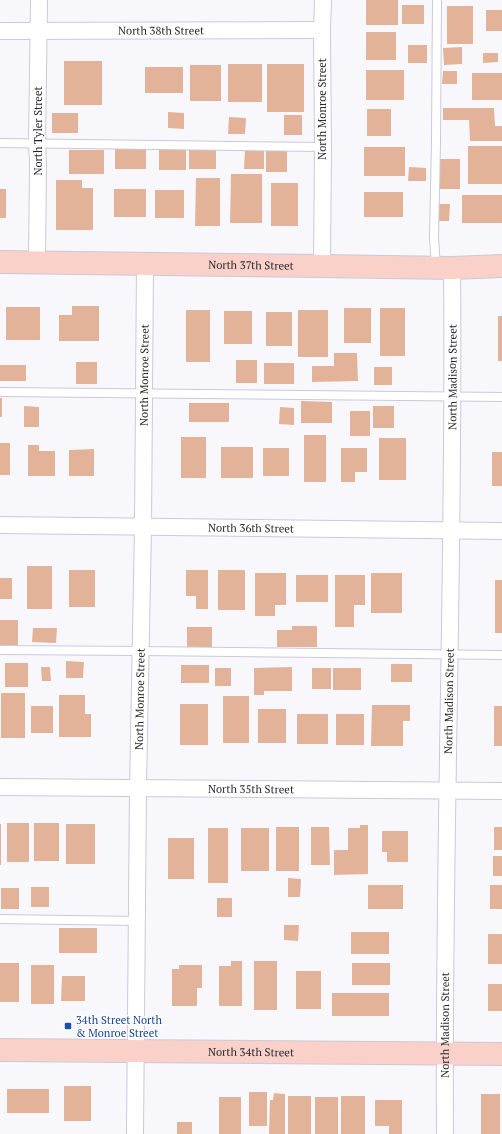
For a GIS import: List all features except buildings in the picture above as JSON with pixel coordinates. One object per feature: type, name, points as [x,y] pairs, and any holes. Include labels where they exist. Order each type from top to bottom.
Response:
[{"type":"street","name":"North Tyler Street","points":[[37,262],[39,0]]},
{"type":"street","name":"North Monroe Street","points":[[322,266],[323,0]]},
{"type":"street","name":"North 38th Street","points":[[0,31],[322,30]]},
{"type":"street","name":"North 37th Street","points":[[0,262],[444,268],[502,266]]},
{"type":"street","name":"North Monroe Street","points":[[135,1134],[145,264]]},
{"type":"street","name":"North Madison Street","points":[[444,268],[453,397],[447,790],[445,1134]]},
{"type":"street","name":"North 36th Street","points":[[0,525],[502,531]]},
{"type":"street","name":"North 35th Street","points":[[0,787],[502,791]]},
{"type":"street","name":"North 34th Street","points":[[0,1050],[502,1054]]},
{"type":"lane","points":[[436,0],[434,238],[444,268]]},
{"type":"lane","points":[[0,143],[323,147]]},
{"type":"lane","points":[[0,392],[502,397]]},
{"type":"lane","points":[[0,650],[141,650],[502,655]]},
{"type":"lane","points":[[0,919],[137,921]]},
{"type":"place","name":"34th Street North & Monroe Street","points":[[68,1026]]}]
